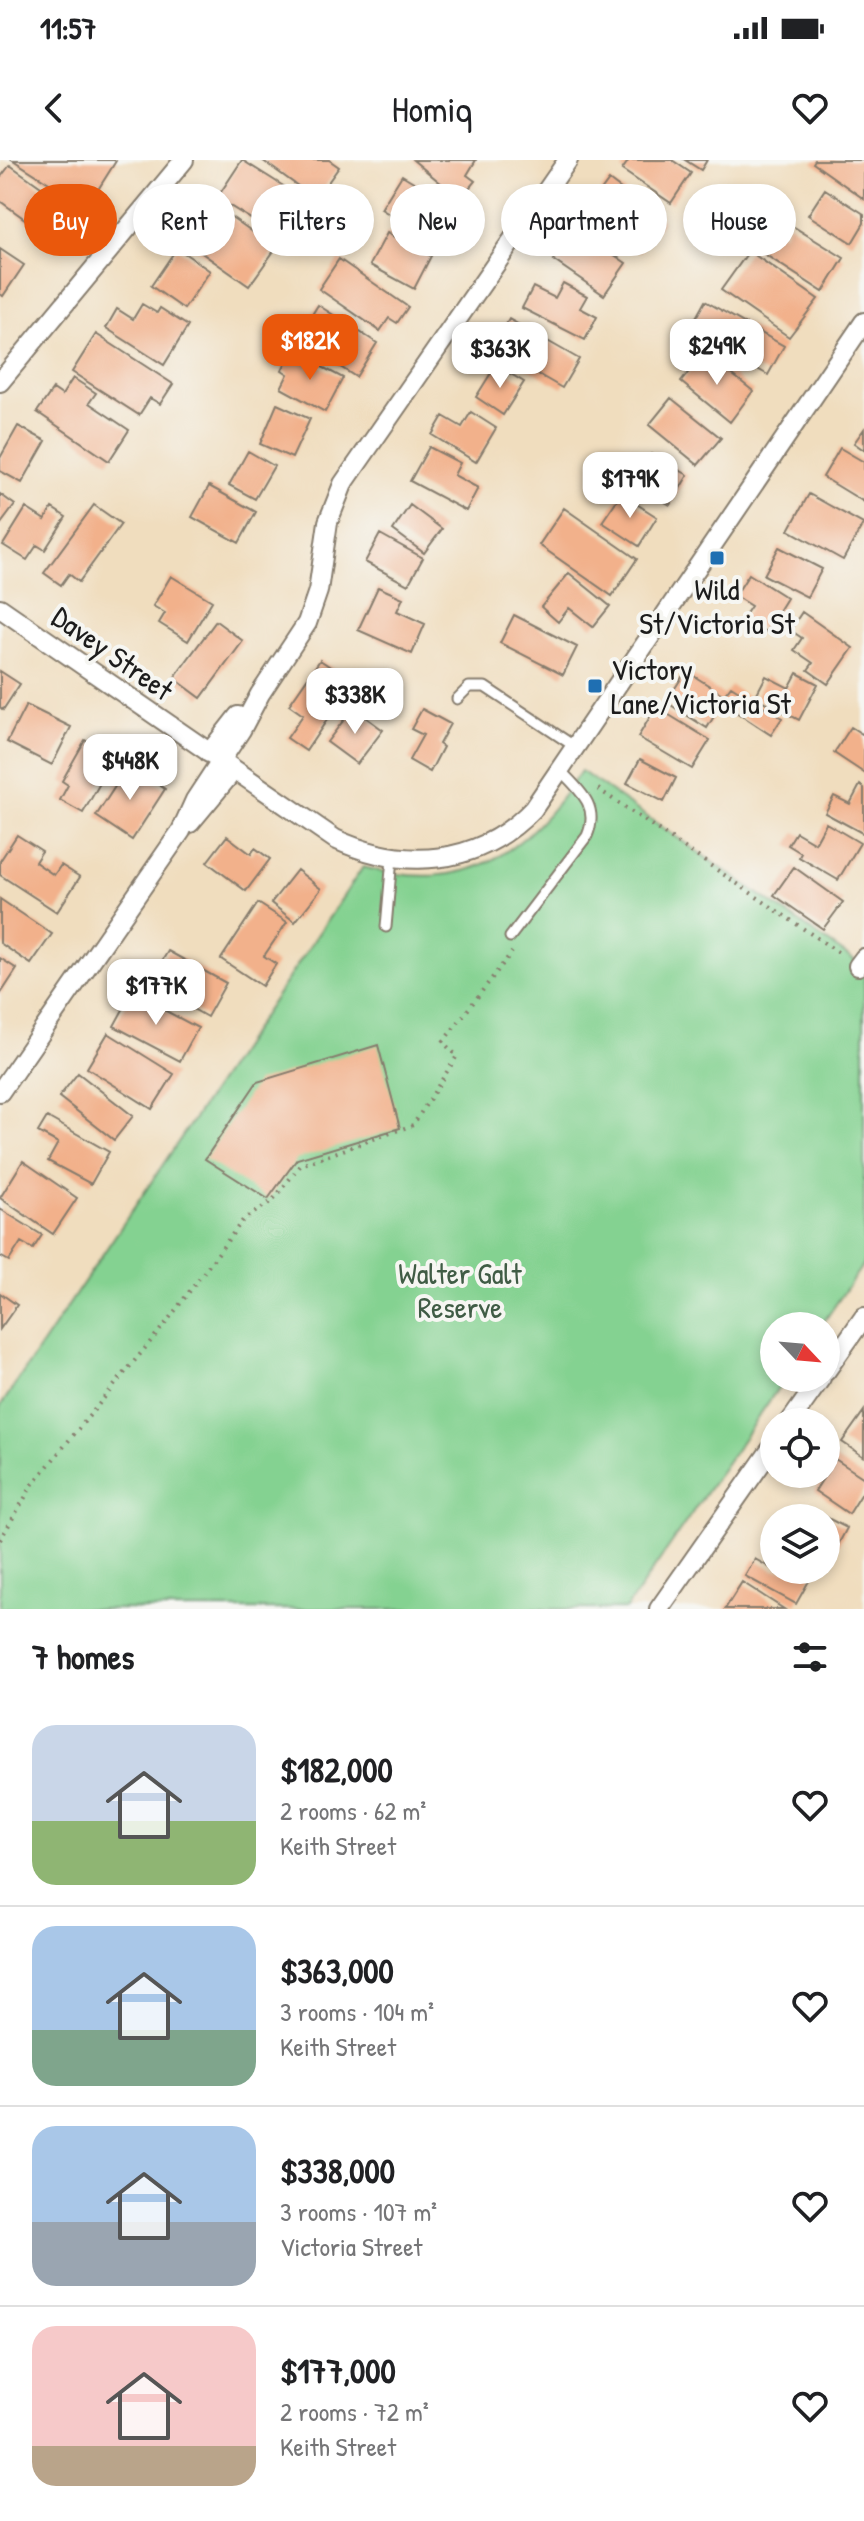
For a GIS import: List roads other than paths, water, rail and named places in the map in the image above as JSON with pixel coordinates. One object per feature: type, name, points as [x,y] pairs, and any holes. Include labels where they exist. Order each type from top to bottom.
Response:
[{"type":"street","points":[[0,382],[184,160]]},
{"type":"street","points":[[0,1092],[181,831],[206,808],[222,761],[313,610],[328,522],[343,484],[568,160]]},
{"type":"street","name":"Davey Street","points":[[0,608],[335,839],[392,858],[454,857],[497,839],[533,809],[864,322]]},
{"type":"street","points":[[840,1351],[864,1317]]},
{"type":"street","points":[[659,1609],[760,1465]]},
{"type":"lane","points":[[457,699],[469,687],[485,687],[574,746]]},
{"type":"lane","points":[[510,937],[587,836],[593,813],[582,794],[560,770]]},
{"type":"lane","points":[[386,927],[392,858]]},
{"type":"place","name":"Wild St/Victoria St","points":[[717,558]]},
{"type":"place","name":"Victory Lane/Victoria St","points":[[595,686]]},
{"type":"park label","name":"Walter Galt Reserve","points":[[460,1290]]}]
